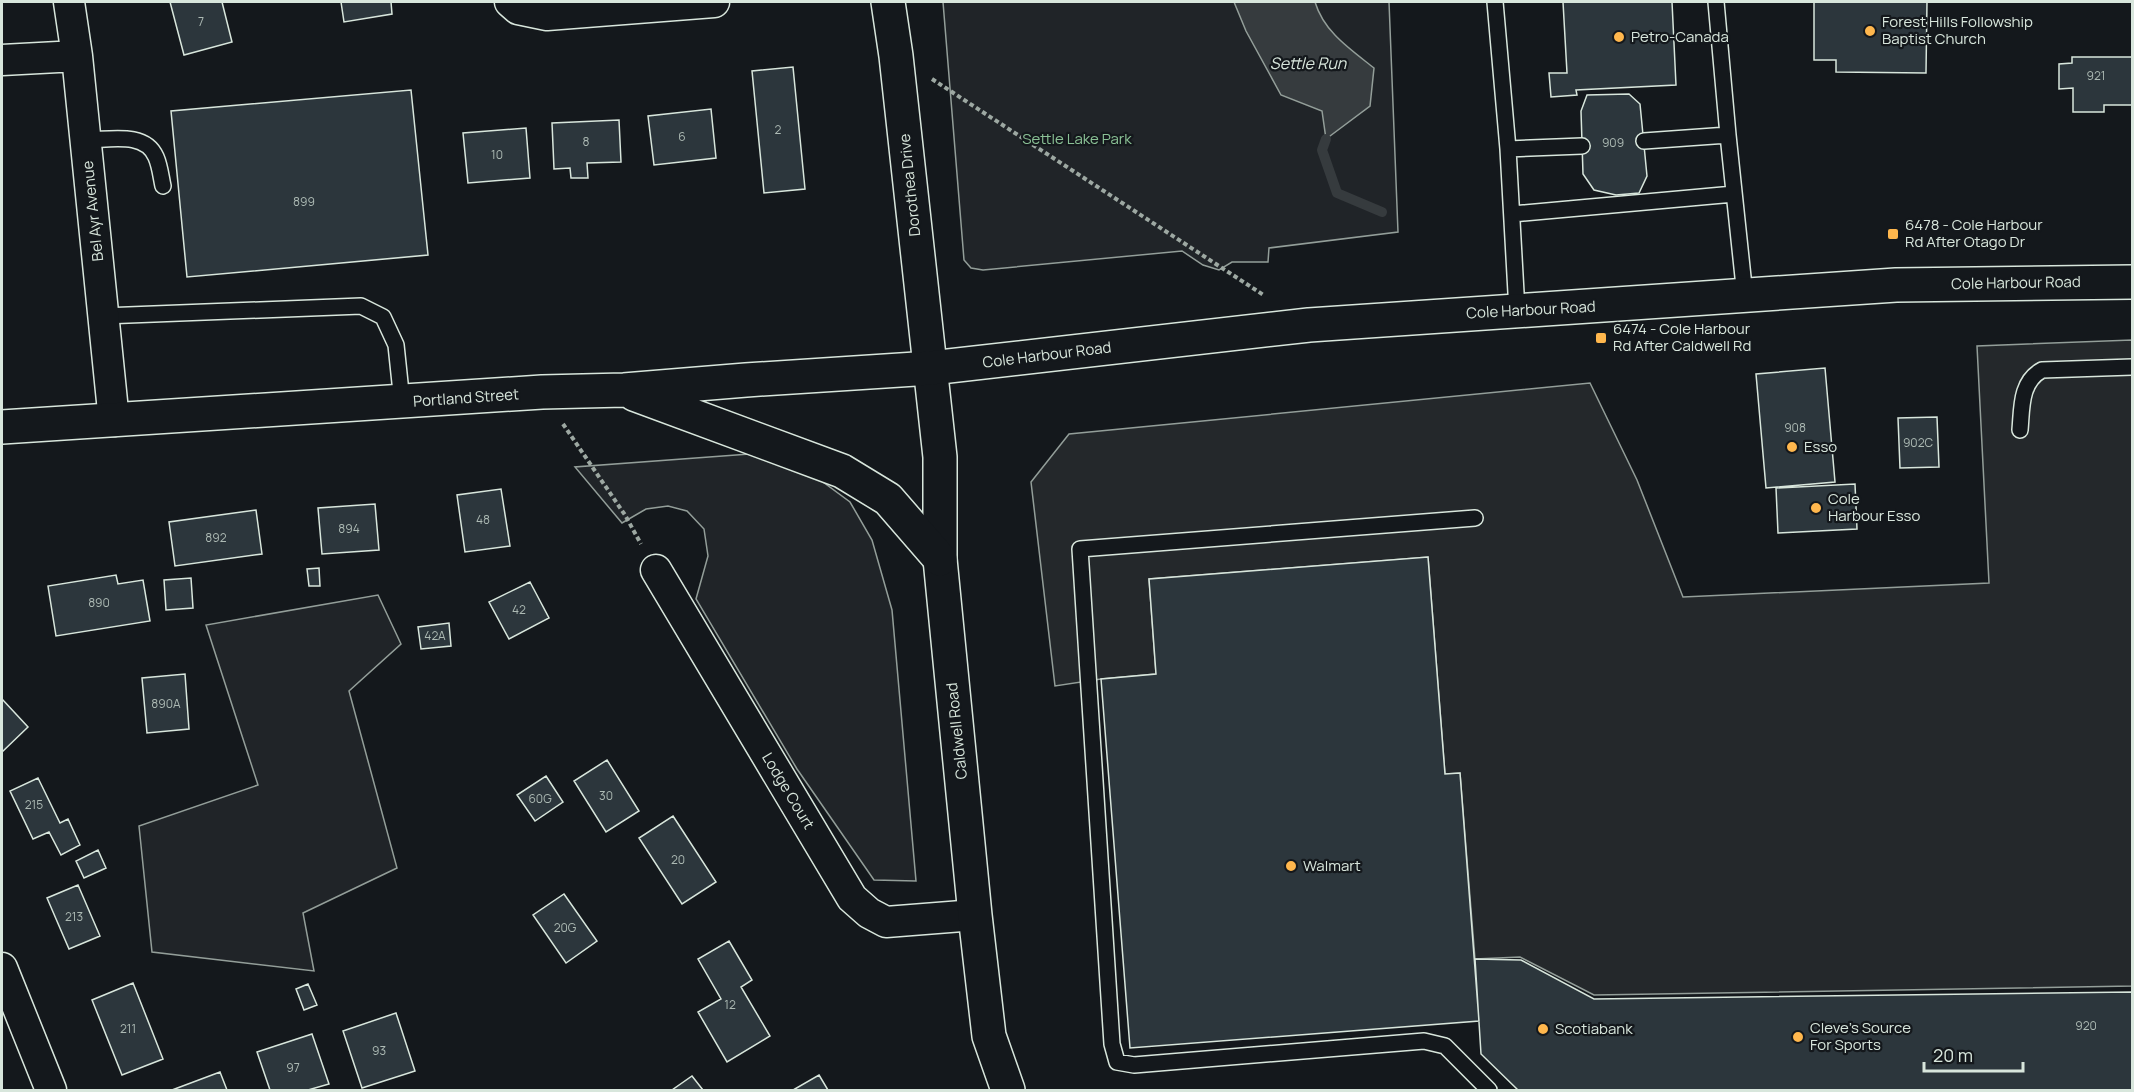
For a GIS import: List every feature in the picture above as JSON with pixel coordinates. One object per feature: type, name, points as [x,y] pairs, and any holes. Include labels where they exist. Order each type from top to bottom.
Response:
[{"type":"main road","name":"Dorothea Drive","points":[[888,2],[931,368]]},
{"type":"main road","name":"Cole Harbour Road","points":[[931,368],[1309,325],[1896,285],[2133,282]]},
{"type":"main road","name":"Portland Street","points":[[2,427],[542,393],[624,390],[931,368]]},
{"type":"main road","name":"Caldwell Road","points":[[931,368],[940,457],[940,559],[975,915],[989,1036],[1008,1090]]},
{"type":"main road","points":[[624,390],[842,471],[888,499],[940,559]]},
{"type":"street","name":"Bel Ayr Avenue","points":[[69,2],[77,56],[114,421]]},
{"type":"street","points":[[510,2],[518,9],[547,15],[714,2]]},
{"type":"street","points":[[2,60],[77,56]]},
{"type":"street","name":"Lodge Court","points":[[656,570],[852,898],[869,913],[886,922],[975,915]]},
{"type":"street","points":[[2,968],[51,1090]]},
{"type":"lane","points":[[1495,2],[1508,149],[1517,311]]},
{"type":"lane","points":[[1716,2],[1745,296]]},
{"type":"lane","points":[[1644,141],[1728,135]]},
{"type":"lane","points":[[86,140],[137,139],[150,147],[157,158],[163,186]]},
{"type":"lane","points":[[1508,149],[1582,146]]},
{"type":"lane","points":[[1512,213],[1734,194]]},
{"type":"lane","points":[[104,316],[361,306],[383,317],[396,345],[402,402]]},
{"type":"lane","points":[[2020,430],[2024,390],[2033,375],[2042,370],[2133,367]]},
{"type":"lane","points":[[1474,518],[1080,549],[1112,1044],[1117,1062],[1134,1065],[1424,1041],[1445,1046],[1489,1090]]},
{"type":"path","points":[[896,56],[1309,325]]},
{"type":"path","points":[[542,393],[625,515],[656,570]]},
{"type":"green space","name":"Settle Lake Park","points":[[943,2],[1389,2],[1398,232],[1269,248],[1268,262],[1232,262],[1219,270],[1203,265],[1182,251],[983,270],[971,268],[964,260]]},
{"type":"green space","points":[[763,453],[808,471],[850,502],[872,540],[892,610],[916,881],[874,880],[797,769],[696,599],[708,556],[704,529],[687,511],[668,506],[646,509],[622,523],[575,467]]},
{"type":"green space","points":[[378,595],[401,644],[349,691],[397,868],[303,913],[314,971],[152,952],[139,826],[258,785],[206,625]]},
{"type":"shaded area","points":[[2132,340],[2132,986],[1594,995],[1520,957],[1475,959],[1460,773],[1445,774],[1428,557],[1149,579],[1156,674],[1055,686],[1031,482],[1069,434],[1590,383],[1637,480],[1683,597],[1989,583],[1977,346]]},
{"type":"water","name":"Settle Run","points":[[1234,2],[1315,2],[1319,13],[1331,31],[1374,68],[1370,106],[1326,139],[1322,111],[1281,95],[1246,31]]},
{"type":"building","points":[[170,2],[222,2],[232,42],[184,55]]},
{"type":"building","points":[[341,2],[391,2],[392,14],[344,22]]},
{"type":"building","name":"Petro-Canada","points":[[1563,2],[1672,2],[1676,85],[1576,90],[1577,95],[1551,97],[1549,73],[1567,73]]},
{"type":"building","name":"Forest Hills Followship Baptist Church","points":[[1814,2],[1927,2],[1926,73],[1836,72],[1836,60],[1814,60]]},
{"type":"building","points":[[2072,57],[2132,57],[2132,105],[2104,105],[2104,112],[2073,112],[2073,88],[2059,89],[2059,64],[2072,63]]},
{"type":"building","points":[[793,67],[805,189],[764,193],[752,71]]},
{"type":"building","points":[[411,90],[428,255],[187,277],[171,111]]},
{"type":"building","points":[[1629,94],[1640,104],[1647,176],[1639,193],[1616,195],[1594,190],[1583,174],[1581,111],[1587,95]]},
{"type":"building","points":[[711,109],[716,158],[654,165],[648,116]]},
{"type":"building","points":[[619,120],[621,162],[587,163],[588,178],[571,178],[570,168],[554,169],[552,123]]},
{"type":"building","points":[[526,128],[530,178],[468,183],[463,133]]},
{"type":"building","points":[[1825,368],[1835,482],[1766,488],[1756,374]]},
{"type":"building","points":[[1937,417],[1939,467],[1900,468],[1898,418]]},
{"type":"building","name":"Cole Harbour Esso","points":[[1855,484],[1857,529],[1778,533],[1776,488]]},
{"type":"building","points":[[501,489],[510,546],[465,552],[457,495]]},
{"type":"building","points":[[375,504],[379,550],[322,554],[318,508]]},
{"type":"building","points":[[256,510],[262,554],[175,566],[169,522]]},
{"type":"building","name":"Walmart","points":[[1428,557],[1445,774],[1460,773],[1479,1021],[1130,1048],[1101,679],[1156,674],[1149,579]]},
{"type":"building","points":[[319,568],[320,586],[309,586],[307,569]]},
{"type":"building","points":[[116,575],[118,584],[143,580],[150,621],[56,636],[48,586]]},
{"type":"building","points":[[191,578],[193,608],[166,610],[164,580]]},
{"type":"building","points":[[530,582],[549,618],[509,639],[489,602]]},
{"type":"building","points":[[449,623],[451,646],[421,649],[418,627]]},
{"type":"building","points":[[185,674],[189,729],[147,733],[142,678]]},
{"type":"building","points":[[2,699],[28,727],[2,752]]},
{"type":"building","points":[[607,760],[639,811],[606,832],[574,781]]},
{"type":"building","points":[[546,776],[563,802],[535,821],[517,795]]},
{"type":"building","points":[[38,778],[60,823],[68,819],[80,845],[61,855],[49,832],[33,839],[10,791]]},
{"type":"building","points":[[673,816],[716,882],[682,904],[639,838]]},
{"type":"building","points":[[98,850],[106,868],[84,878],[76,861]]},
{"type":"building","points":[[78,885],[100,936],[69,949],[47,898]]},
{"type":"building","points":[[564,894],[597,941],[566,963],[533,915]]},
{"type":"building","points":[[729,941],[752,980],[741,987],[770,1036],[727,1062],[698,1012],[721,999],[698,959]]},
{"type":"building","points":[[1475,959],[1521,960],[1594,999],[2132,992],[2132,1090],[1518,1090],[1481,1054]]},
{"type":"building","points":[[133,983],[163,1059],[122,1075],[92,1000]]},
{"type":"building","points":[[308,984],[317,1005],[304,1010],[296,989]]},
{"type":"building","points":[[396,1013],[415,1071],[362,1088],[343,1031]]},
{"type":"building","points":[[312,1034],[329,1084],[308,1090],[270,1090],[257,1052]]},
{"type":"building","points":[[220,1072],[227,1090],[172,1090]]},
{"type":"building","points":[[819,1075],[828,1090],[793,1090]]},
{"type":"building","points":[[692,1076],[703,1090],[672,1090]]},
{"type":"waterway","name":"Settle Run","points":[[1326,139],[1322,150],[1337,193],[1382,212]]},
{"type":"place","name":"Forest Hills Followship Baptist Church","points":[[1870,31]]},
{"type":"place","name":"Petro-Canada","points":[[1619,37]]},
{"type":"place","name":"6478 - Cole Harbour Rd After Otago Dr","points":[[1893,234]]},
{"type":"place","name":"6474 - Cole Harbour Rd After Caldwell Rd","points":[[1601,338]]},
{"type":"place","name":"Esso","points":[[1792,447]]},
{"type":"place","name":"Cole Harbour Esso","points":[[1816,508]]},
{"type":"place","name":"Walmart","points":[[1291,866]]},
{"type":"place","name":"Scotiabank","points":[[1543,1029]]},
{"type":"place","name":"Cleve's Source For Sports","points":[[1798,1037]]}]
